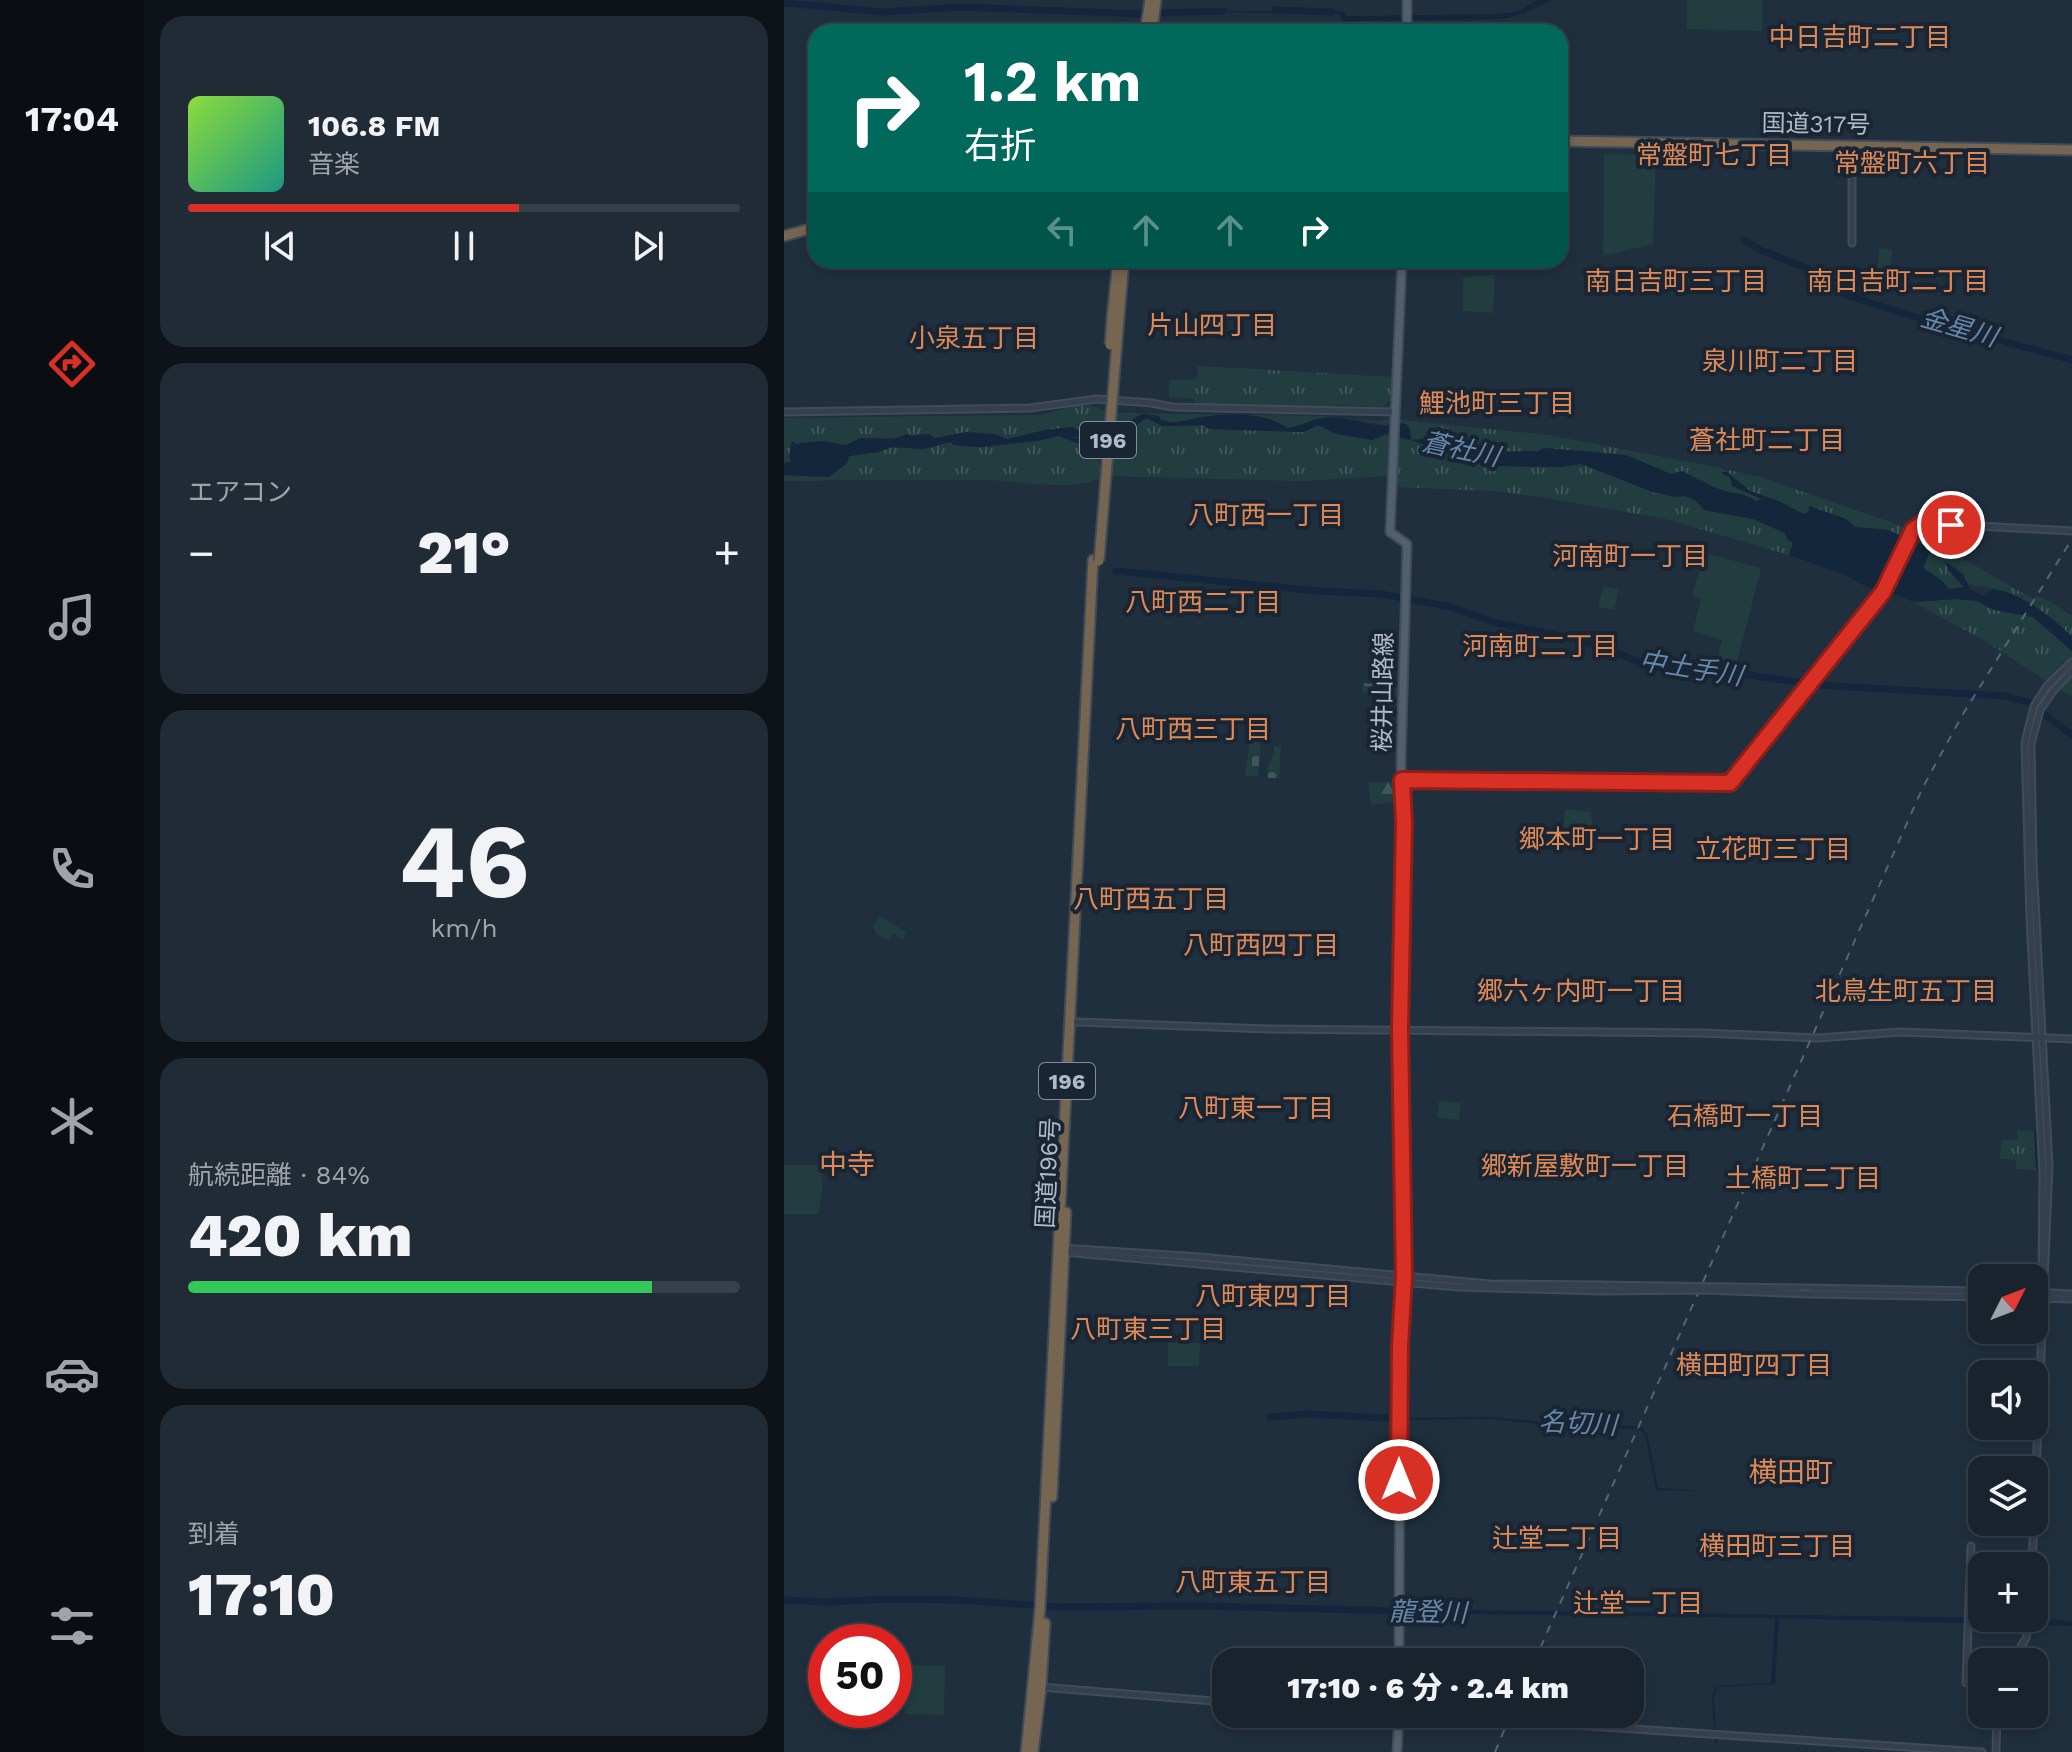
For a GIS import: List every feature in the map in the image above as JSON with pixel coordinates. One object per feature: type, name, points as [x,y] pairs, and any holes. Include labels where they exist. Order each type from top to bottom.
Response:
[{"type":"highway","points":[[1146,24],[1150,0]]},
{"type":"highway","points":[[1153,24],[1156,0]]},
{"type":"highway","name":"国道317号","points":[[1568,141],[2072,150]]},
{"type":"highway","points":[[784,236],[808,229]]},
{"type":"highway","name":"国道196号","points":[[1033,1752],[1062,1250],[1096,561],[1118,268]]},
{"type":"highway","name":"国道196号","points":[[1115,318],[1123,268]]},
{"type":"highway","name":"国道196号","points":[[1062,1250],[1076,1022],[1096,561]]},
{"type":"highway","name":"国道196号","points":[[1026,1752],[1037,1687]]},
{"type":"main road","points":[[1407,0],[1407,24]]},
{"type":"main road","name":"桜井山路線","points":[[1399,1648],[1403,1279],[1400,1029],[1407,544],[1390,532],[1402,268]]},
{"type":"main road","points":[[1397,1752],[1398,1728]]},
{"type":"street","points":[[1852,145],[1852,243]]},
{"type":"street","points":[[784,412],[1030,408],[1097,399],[1172,407],[1394,416]]},
{"type":"street","points":[[1402,780],[1730,783],[1883,592],[1913,530],[1923,523],[2072,531]]},
{"type":"street","points":[[2044,1264],[2049,1166],[2039,1037],[2031,744],[2040,710],[2050,688],[2072,662]]},
{"type":"street","points":[[2050,688],[2072,671]]},
{"type":"street","points":[[1076,1022],[1268,1029],[1701,1033],[1818,1038],[1901,1032],[2072,1039]]},
{"type":"street","points":[[1062,1250],[1490,1289],[1800,1288],[1968,1294]]},
{"type":"street","points":[[1600,1288],[1810,1294],[1968,1294]]},
{"type":"street","points":[[2048,1294],[2072,1296]]},
{"type":"street","points":[[2038,1456],[2041,1344]]},
{"type":"street","points":[[1966,1683],[1971,1546]]},
{"type":"street","points":[[1037,1687],[1212,1701]]},
{"type":"street","points":[[1619,1728],[1982,1752]]},
{"type":"street","points":[[1996,1752],[1997,1728]]},
{"type":"green space","points":[[1687,0],[1762,0],[1762,31],[1687,29]]},
{"type":"green space","points":[[1604,154],[1656,155],[1653,244],[1603,256]]},
{"type":"green space","points":[[1879,248],[1892,250],[1890,276],[1877,275]]},
{"type":"green space","points":[[1495,275],[1493,313],[1463,311],[1463,277]]},
{"type":"green space","points":[[1198,366],[1254,369],[1253,381],[1197,378]]},
{"type":"green space","points":[[1254,369],[1392,377],[1391,399],[1383,407],[1338,405],[1325,408],[1195,404],[1193,399],[1169,397],[1169,380],[1252,381]]},
{"type":"green space","points":[[1077,405],[1110,413],[1343,418],[1320,419],[1287,428],[1276,422],[1247,416],[1170,424],[1159,416],[1144,414],[1115,436],[1069,438],[1083,434],[1073,427],[1007,439],[994,434],[935,439],[929,434],[922,434],[887,439],[861,438],[846,445],[822,441],[795,444],[791,462],[784,463],[784,418],[1041,415]]},
{"type":"green space","points":[[1147,418],[1162,426],[1204,425],[1209,429],[1304,432],[1318,425],[1336,434],[1386,434],[1390,436],[1389,476],[1303,481],[1106,476],[1063,485],[986,480],[784,481],[784,475],[829,477],[847,463],[849,456],[892,447],[924,449],[950,442],[960,446],[987,447],[1059,436],[1074,443],[1087,443],[1106,474],[1108,442],[1121,442]]},
{"type":"green space","points":[[1349,418],[1393,419],[1548,435],[1763,478],[1913,530],[2033,599],[2036,596],[2049,601],[2072,616],[2072,637],[2049,617],[2011,595],[1968,584],[1955,567],[1946,562],[1949,571],[1964,588],[1949,589],[1923,568],[1931,549],[1888,530],[1855,527],[1846,519],[1809,506],[1808,513],[1803,514],[1788,510],[1798,516],[1797,519],[1769,507],[1779,502],[1750,491],[1727,472],[1741,490],[1761,499],[1756,501],[1743,494],[1717,489],[1702,480],[1671,474],[1626,455],[1544,448],[1538,451],[1496,452],[1485,445],[1454,440],[1413,440],[1438,450],[1480,456],[1498,466],[1558,467],[1581,464],[1653,492],[1695,500],[1705,510],[1754,519],[1785,533],[1793,543],[1789,555],[1666,519],[1542,497],[1495,491],[1395,487],[1397,438],[1410,440],[1410,429]]},
{"type":"green space","points":[[1704,553],[1761,568],[1737,662],[1717,658],[1722,640],[1693,631],[1701,599],[1692,596]]},
{"type":"green space","points":[[1603,588],[1619,589],[1614,610],[1598,607]]},
{"type":"green space","points":[[1169,590],[1197,592],[1193,615],[1166,612]]},
{"type":"green space","points":[[1978,601],[1995,610],[2033,617],[2072,651],[2072,670],[2058,658],[2072,676],[2072,697],[1980,638],[1913,602]]},
{"type":"green space","points":[[1363,683],[1400,687],[1400,706],[1383,704],[1383,696],[1362,692]]},
{"type":"green space","points":[[1251,735],[1261,736],[1258,777],[1245,776]]},
{"type":"green space","points":[[1276,746],[1281,746],[1279,778],[1267,778],[1268,768]]},
{"type":"green space","points":[[1368,782],[1398,782],[1395,792],[1398,792],[1398,801],[1371,805]]},
{"type":"green space","points":[[1565,809],[1591,812],[1593,843],[1562,843]]},
{"type":"green space","points":[[880,916],[906,932],[903,940],[893,933],[889,940],[876,934],[873,926]]},
{"type":"green space","points":[[1439,1101],[1461,1103],[1459,1120],[1437,1118]]},
{"type":"green space","points":[[2018,1130],[2034,1131],[2037,1170],[2016,1169],[2016,1160],[2000,1159],[2001,1140],[2017,1140]]},
{"type":"green space","points":[[784,1165],[819,1165],[823,1185],[818,1214],[784,1214]]},
{"type":"green space","points":[[1168,1343],[1200,1343],[1199,1366],[1168,1366]]},
{"type":"green space","points":[[912,1665],[945,1666],[944,1715],[912,1714]]},
{"type":"water","points":[[1537,0],[1552,0],[1523,14],[1503,19],[1343,21],[1339,14],[1165,11],[1339,11],[1346,16],[1502,14],[1519,11]]},
{"type":"water","points":[[1144,414],[1171,422],[1247,415],[1269,419],[1287,428],[1324,418],[1387,426],[1391,421],[1406,424],[1411,440],[1386,434],[1372,440],[1336,434],[1318,425],[1304,432],[1209,429],[1204,425],[1162,426],[1147,418],[1121,442],[1084,445],[1059,436],[980,447],[950,442],[924,449],[892,447],[849,456],[847,463],[829,477],[784,475],[784,463],[791,462],[792,441],[796,444],[822,441],[846,445],[861,438],[894,439],[907,434],[929,434],[935,438],[966,432],[994,434],[1007,439],[1073,427],[1085,435],[1070,438],[1100,439],[1117,434]]},
{"type":"water","name":"蒼社川","points":[[1411,440],[1454,440],[1485,445],[1496,452],[1538,451],[1544,448],[1626,455],[1671,474],[1682,471],[1719,489],[1744,495],[1757,502],[1761,499],[1732,486],[1730,477],[1722,472],[1727,472],[1750,491],[1803,514],[1809,512],[1809,506],[1846,519],[1855,527],[1888,530],[1931,549],[1923,568],[1949,589],[1964,587],[1945,562],[1963,574],[1970,589],[1983,596],[1994,589],[2005,591],[2036,607],[2072,637],[2072,651],[2033,617],[1994,610],[1977,601],[1913,602],[1896,594],[1893,597],[1843,574],[1789,555],[1793,543],[1785,533],[1753,519],[1704,510],[1695,500],[1684,496],[1653,492],[1581,464],[1558,467],[1498,466],[1480,456],[1438,450]]},
{"type":"water","points":[[1492,1417],[1640,1426],[1647,1433],[1658,1488],[1711,1491],[1656,1490],[1645,1434],[1639,1429],[1554,1426],[1492,1419],[1405,1418]]},
{"type":"water","points":[[1403,1609],[1968,1617],[1968,1623],[1779,1618],[1775,1684],[1717,1687],[1714,1698],[1717,1744],[1712,1699],[1715,1686],[1771,1683],[1775,1618],[1403,1613]]},
{"type":"water","points":[[2048,1619],[2072,1621],[2072,1626],[2048,1625]]},
{"type":"waterway","points":[[784,3],[884,12],[960,7],[1143,14]]},
{"type":"waterway","points":[[1275,10],[1331,12]]},
{"type":"waterway","points":[[1161,13],[1223,11]]},
{"type":"waterway","name":"金星川","points":[[1744,240],[1760,250],[1817,272],[1846,295],[2072,360]]},
{"type":"waterway","name":"中土手川","points":[[1116,571],[1317,591],[1381,594],[1451,607],[1497,623],[1581,640],[1653,667],[1750,675],[1817,685],[2005,696],[2028,702],[2072,735]]},
{"type":"waterway","points":[[2035,1132],[2037,1169]]},
{"type":"waterway","name":"名切川","points":[[1270,1417],[1306,1414],[1404,1419]]},
{"type":"waterway","name":"龍登川","points":[[784,1600],[960,1600],[1056,1607],[1202,1606],[1405,1611]]},
{"type":"railway","points":[[1540,1648],[1923,787],[1963,714],[2072,539]]},
{"type":"railway","points":[[1495,1752],[1505,1728]]},
{"type":"district","name":"中日吉町二丁目","points":[[1860,37]]},
{"type":"district","name":"常盤町七丁目","points":[[1714,155]]},
{"type":"district","name":"常盤町六丁目","points":[[1912,163]]},
{"type":"district","name":"南日吉町三丁目","points":[[1676,281]]},
{"type":"district","name":"南日吉町二丁目","points":[[1898,281]]},
{"type":"district","name":"片山四丁目","points":[[1212,325]]},
{"type":"district","name":"小泉五丁目","points":[[974,338]]},
{"type":"district","name":"泉川町二丁目","points":[[1780,361]]},
{"type":"district","name":"鯉池町三丁目","points":[[1497,403]]},
{"type":"district","name":"蒼社町二丁目","points":[[1767,440]]},
{"type":"district","name":"八町西一丁目","points":[[1266,515]]},
{"type":"district","name":"河南町一丁目","points":[[1630,556]]},
{"type":"district","name":"八町西二丁目","points":[[1203,602]]},
{"type":"district","name":"河南町二丁目","points":[[1540,646]]},
{"type":"district","name":"八町西三丁目","points":[[1193,729]]},
{"type":"district","name":"郷本町一丁目","points":[[1597,839]]},
{"type":"district","name":"立花町三丁目","points":[[1773,849]]},
{"type":"district","name":"八町西五丁目","points":[[1151,899]]},
{"type":"district","name":"八町西四丁目","points":[[1261,945]]},
{"type":"district","name":"郷六ヶ内町一丁目","points":[[1581,991]]},
{"type":"district","name":"北鳥生町五丁目","points":[[1906,991]]},
{"type":"district","name":"八町東一丁目","points":[[1256,1108]]},
{"type":"district","name":"石橋町一丁目","points":[[1745,1116]]},
{"type":"district","name":"中寺","points":[[847,1164]]},
{"type":"district","name":"郷新屋敷町一丁目","points":[[1585,1166]]},
{"type":"district","name":"土橋町二丁目","points":[[1803,1178]]},
{"type":"district","name":"八町東四丁目","points":[[1273,1296]]},
{"type":"district","name":"八町東三丁目","points":[[1148,1329]]},
{"type":"district","name":"横田町四丁目","points":[[1754,1365]]},
{"type":"district","name":"横田町","points":[[1791,1472]]},
{"type":"district","name":"辻堂二丁目","points":[[1557,1538]]},
{"type":"district","name":"横田町三丁目","points":[[1777,1546]]},
{"type":"district","name":"八町東五丁目","points":[[1253,1582]]},
{"type":"district","name":"辻堂一丁目","points":[[1638,1603]]},
{"type":"route","points":[[1399,1480],[1404,1276],[1400,1029],[1402,780],[1730,783],[1883,592],[1913,530],[1923,523],[1951,525]]}]
